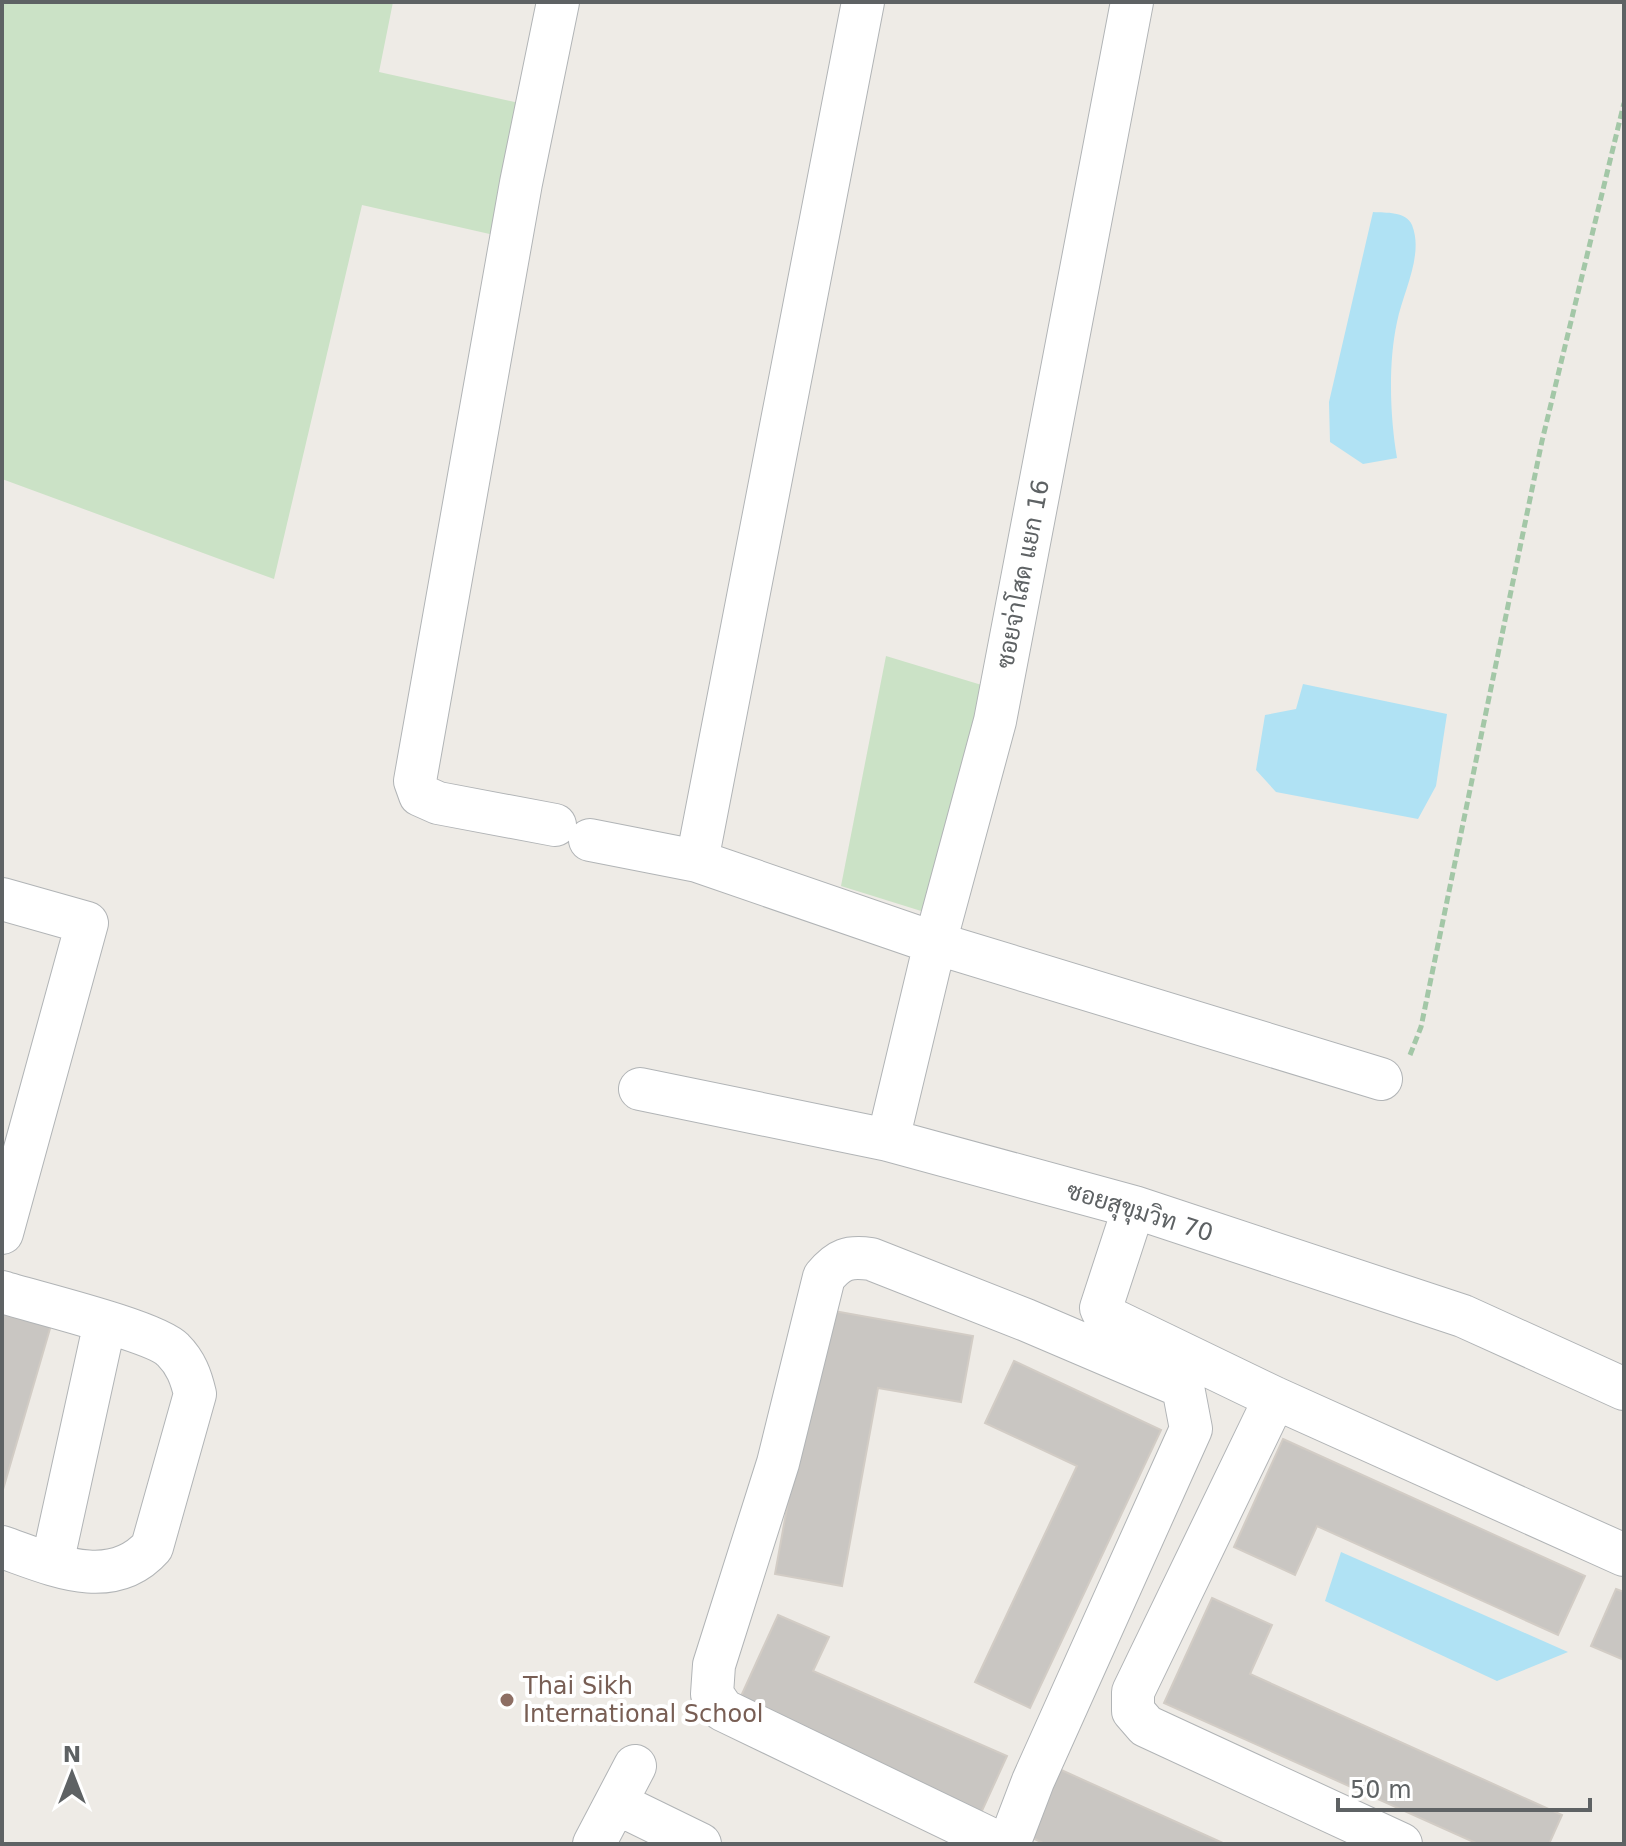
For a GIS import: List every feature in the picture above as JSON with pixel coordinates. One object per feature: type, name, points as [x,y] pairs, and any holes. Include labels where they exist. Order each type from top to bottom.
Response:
[{"type":"street","points":[[558,2],[521,183],[415,781],[420,795],[438,803],[697,861],[935,943],[1381,1079]]},
{"type":"street","points":[[697,861],[863,2]]},
{"type":"street","name":"ซอยจ่าโสด แยก 16","points":[[888,1140],[935,943],[995,721],[1132,2]]},
{"type":"street","points":[[2,899],[87,923],[2,1233]]},
{"type":"street","name":"ซอยสุขุมวิท 70","points":[[640,1089],[888,1140],[1134,1207],[1463,1316],[1624,1389]]},
{"type":"street","points":[[1134,1207],[1102,1313],[1275,1398],[1624,1555]]},
{"type":"street","points":[[1001,1844],[723,1710],[712,1694],[714,1665],[778,1463],[824,1277],[834,1265],[849,1256],[871,1259],[1183,1387],[1190,1409],[1191,1429],[1033,1781],[1009,1844]]},
{"type":"street","points":[[2,1292],[105,1322],[171,1347],[189,1370],[195,1394],[152,1547],[139,1561],[110,1573],[73,1570],[2,1547]]},
{"type":"street","points":[[52,1564],[105,1322]]},
{"type":"street","points":[[1275,1398],[1133,1692],[1133,1711],[1146,1726],[1401,1844]]},
{"type":"street","points":[[594,1844],[635,1766]]},
{"type":"street","points":[[616,1803],[700,1844]]},
{"type":"path","points":[[1381,1079],[1404,1070],[1421,1027],[1542,441],[1624,103]]},
{"type":"green space","points":[[2,2],[393,2],[379,72],[519,103],[494,235],[362,205],[274,579],[2,479]]},
{"type":"green space","points":[[886,656],[985,686],[934,915],[841,886]]},
{"type":"water","points":[[1373,212],[1395,214],[1409,220],[1416,249],[1397,322],[1392,355],[1392,408],[1397,458],[1363,464],[1330,442],[1329,402]]},
{"type":"water","points":[[1303,684],[1447,714],[1436,786],[1418,819],[1276,792],[1256,770],[1265,715],[1296,709]]},
{"type":"water","points":[[1341,1552],[1568,1652],[1497,1681],[1325,1601]]},
{"type":"building","points":[[2,1301],[54,1315],[2,1493]]},
{"type":"building","points":[[823,1309],[973,1336],[961,1402],[878,1388],[842,1586],[775,1574]]},
{"type":"building","points":[[1014,1361],[1161,1430],[1030,1708],[975,1682],[1077,1466],[985,1423]]},
{"type":"building","points":[[1283,1439],[1585,1576],[1558,1635],[1317,1526],[1295,1575],[1234,1547]]},
{"type":"building","points":[[1616,1589],[1624,1592],[1624,1660],[1591,1646]]},
{"type":"building","points":[[1212,1598],[1272,1625],[1250,1674],[1562,1815],[1549,1844],[1478,1844],[1164,1703]]},
{"type":"building","points":[[778,1615],[829,1637],[813,1671],[1007,1756],[981,1813],[737,1705]]},
{"type":"building","points":[[1059,1769],[1225,1844],[1045,1844],[1028,1836]]},
{"type":"place","name":"Thai Sikh International School","points":[[507,1700]]}]
